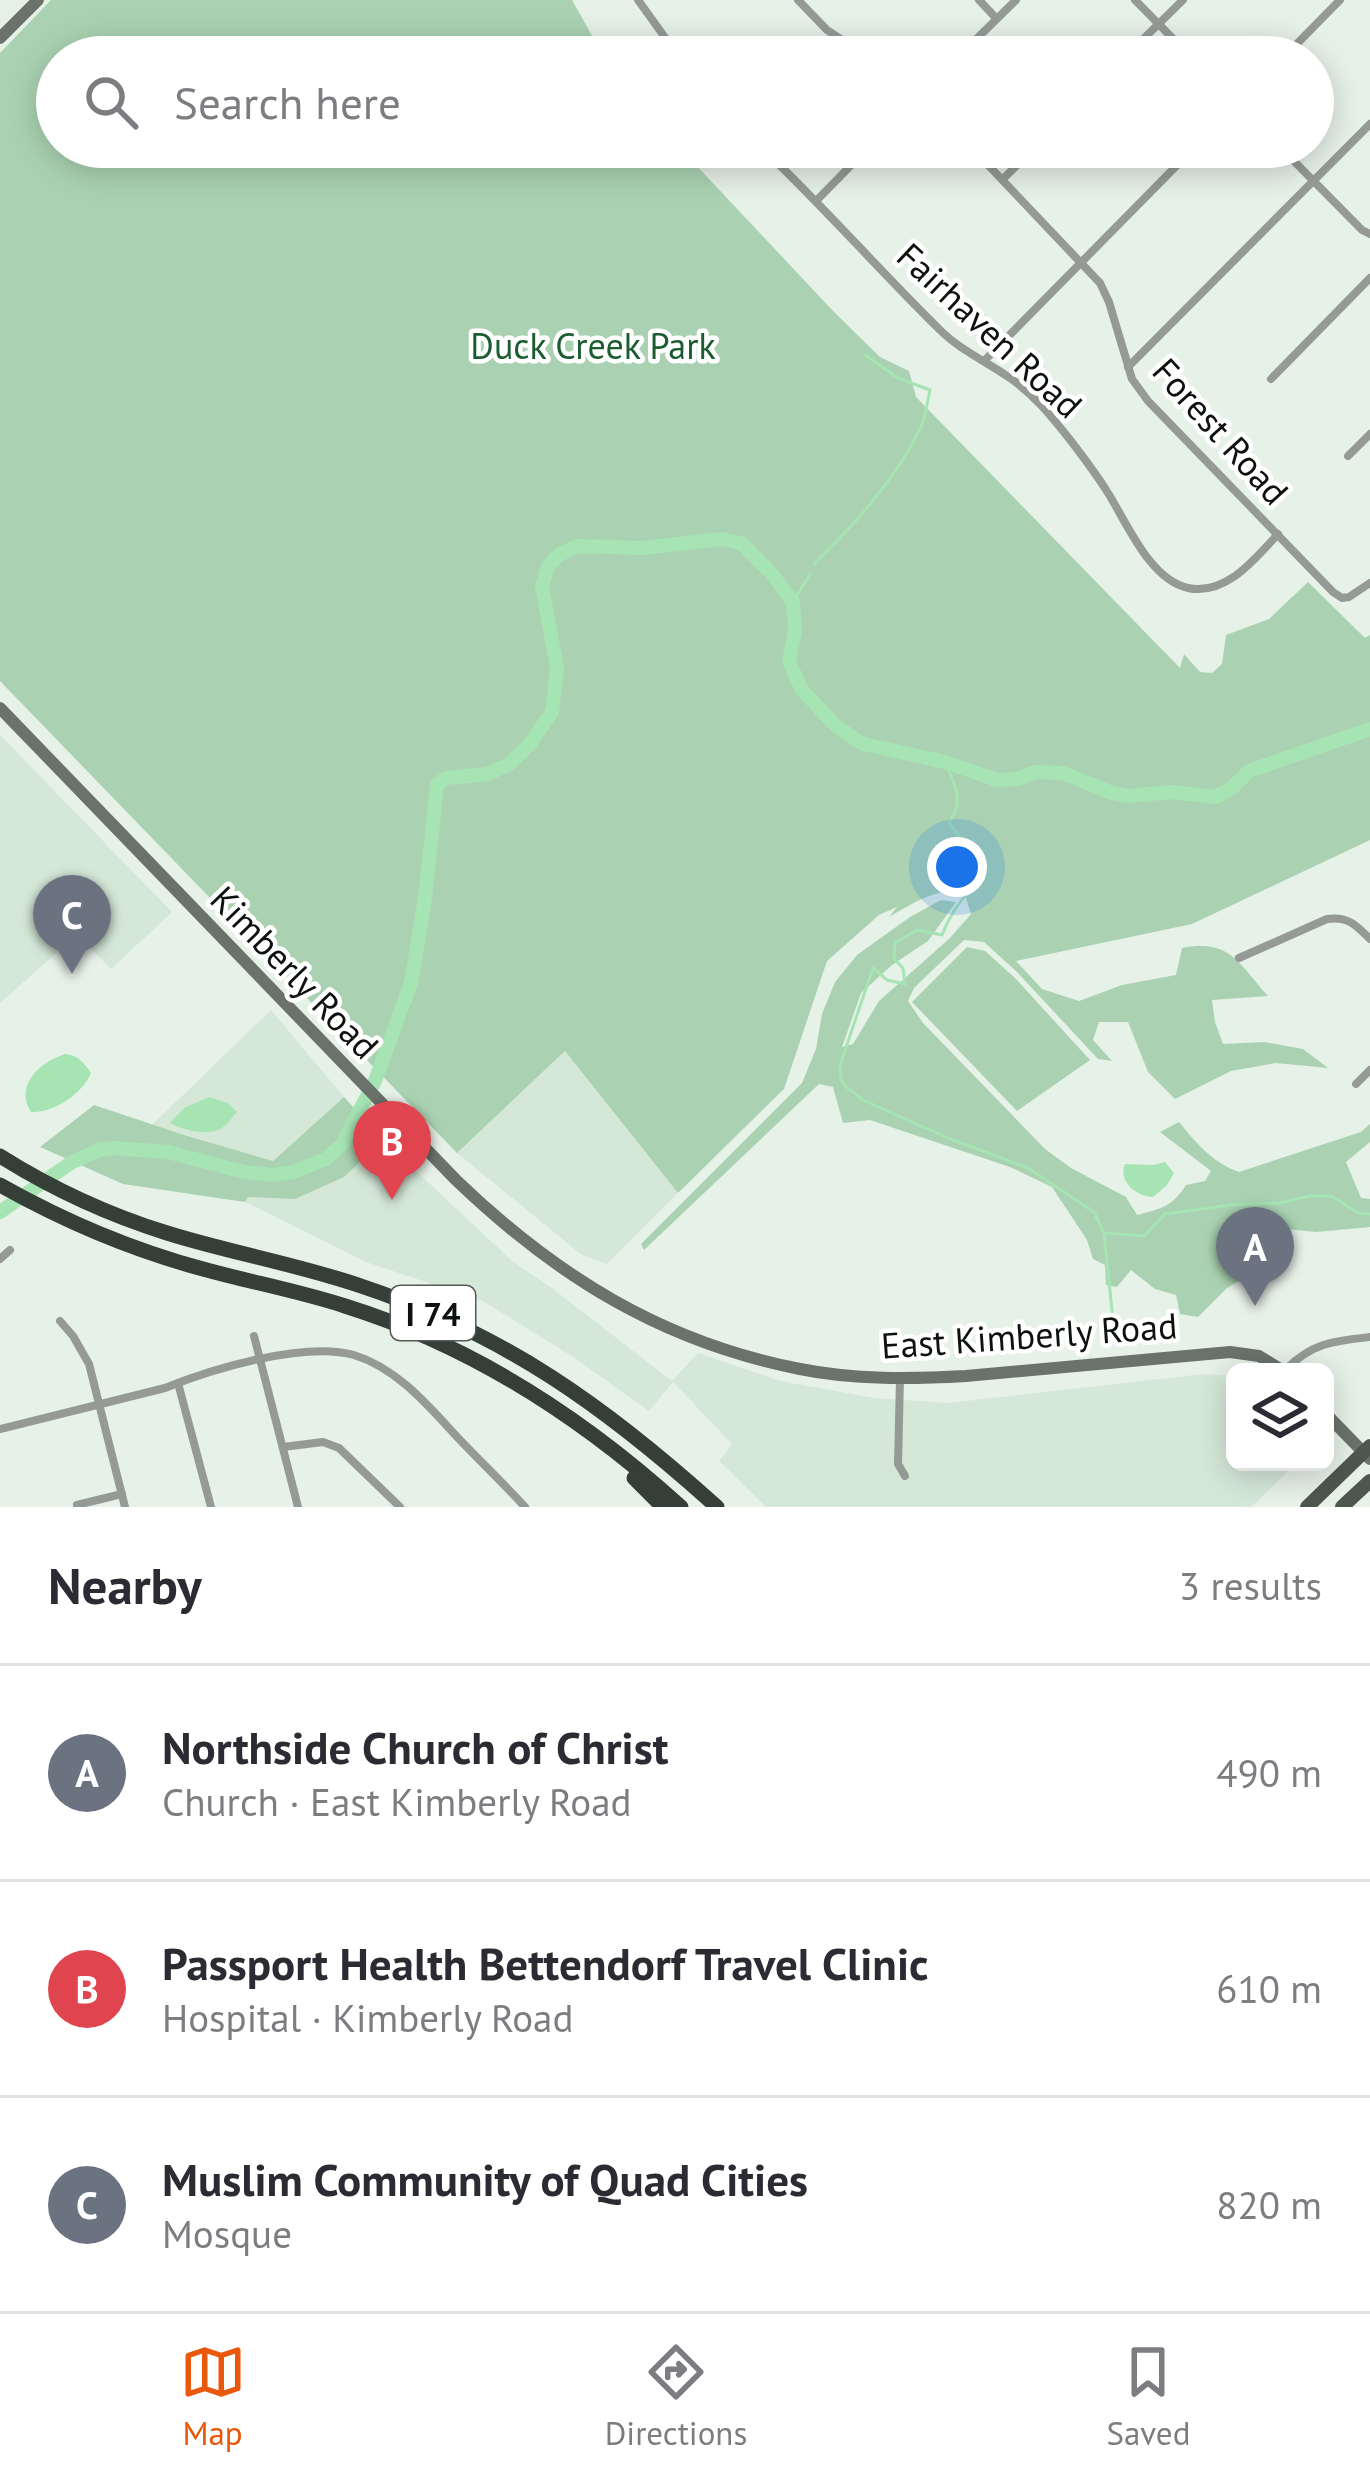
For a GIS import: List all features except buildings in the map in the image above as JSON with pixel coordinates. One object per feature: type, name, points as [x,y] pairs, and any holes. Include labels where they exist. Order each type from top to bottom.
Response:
[{"type":"highway","name":"I 74","points":[[4,1159],[161,1231],[361,1286],[483,1336],[592,1402],[717,1507]]},
{"type":"highway","name":"I 74","points":[[0,1185],[79,1226],[154,1254],[345,1306],[451,1348],[513,1380],[591,1432],[682,1507]]},
{"type":"highway","points":[[591,1432],[605,1452],[663,1507]]},
{"type":"main road","points":[[0,38],[38,0]]},
{"type":"main road","name":"Kimberly Road","points":[[0,708],[390,1113],[493,1216],[557,1267]]},
{"type":"main road","name":"East Kimberly Road","points":[[557,1267],[654,1321],[722,1348],[802,1370],[900,1378],[966,1376],[1230,1352],[1270,1363]]},
{"type":"main road","points":[[1306,1507],[1368,1453],[1334,1421]]},
{"type":"main road","points":[[1342,1507],[1370,1480]]},
{"type":"street","points":[[638,0],[664,36]]},
{"type":"street","points":[[798,0],[836,36]]},
{"type":"street","points":[[979,0],[996,18]]},
{"type":"street","points":[[978,36],[1016,0]]},
{"type":"street","points":[[1135,0],[1171,36]]},
{"type":"street","points":[[1147,36],[1183,0]]},
{"type":"street","points":[[1305,36],[1340,0]]},
{"type":"street","points":[[1334,161],[1370,124]]},
{"type":"street","name":"Fairhaven Road","points":[[783,168],[943,333],[1012,379],[1050,414],[1109,495],[1137,543],[1172,582],[1191,589],[1227,582],[1278,534]]},
{"type":"street","points":[[817,200],[848,168]]},
{"type":"street","name":"Forest Road","points":[[992,168],[1100,283],[1132,379],[1148,401],[1342,598],[1370,583]]},
{"type":"street","points":[[1003,179],[1014,168]]},
{"type":"street","points":[[984,361],[1174,168]]},
{"type":"street","points":[[1300,168],[1370,234]]},
{"type":"street","points":[[1128,368],[1328,168]]},
{"type":"street","points":[[1271,380],[1370,278]]},
{"type":"street","points":[[1348,456],[1370,434]]},
{"type":"street","points":[[1239,958],[1337,917],[1354,923],[1370,939]]},
{"type":"street","points":[[1356,1084],[1370,1070]]},
{"type":"street","points":[[0,1259],[10,1250]]},
{"type":"street","points":[[60,1321],[89,1364],[125,1507]]},
{"type":"street","points":[[254,1336],[298,1507]]},
{"type":"street","name":"East Kimberly Road","points":[[1292,1363],[1301,1354],[1335,1340],[1370,1337]]},
{"type":"street","points":[[0,1429],[260,1359],[316,1351],[353,1355],[408,1386],[525,1507]]},
{"type":"street","points":[[900,1378],[898,1464],[905,1476]]},
{"type":"street","points":[[178,1383],[211,1507]]},
{"type":"street","points":[[283,1447],[323,1442],[339,1448],[400,1507]]},
{"type":"street","points":[[77,1505],[122,1494]]},
{"type":"shaded area","points":[[0,735],[172,912],[111,969],[77,935],[0,1003]]},
{"type":"shaded area","points":[[271,1010],[344,1097],[273,1161],[152,1125]]},
{"type":"shaded area","points":[[565,1051],[678,1193],[607,1264],[582,1255],[457,1153]]},
{"type":"shaded area","points":[[65,1054],[86,1066],[91,1073],[87,1081],[58,1106],[31,1112],[26,1093],[32,1076]]},
{"type":"shaded area","points":[[209,1097],[228,1103],[237,1112],[222,1128],[203,1132],[170,1123],[184,1108]]},
{"type":"shaded area","points":[[383,1140],[512,1261],[672,1381],[698,1353],[780,1381],[874,1398],[949,1403],[1203,1374],[1226,1375],[1226,1471],[1289,1471],[1251,1507],[766,1507],[719,1461],[732,1444],[673,1382],[649,1411],[483,1301],[366,1262],[245,1202],[247,1197],[295,1198],[344,1177]]},
{"type":"shaded area","points":[[1165,1162],[1174,1173],[1153,1197],[1126,1182],[1125,1164]]},
{"type":"green space","name":"Duck Creek Park","points":[[51,0],[572,0],[592,36],[36,36],[36,168],[699,168],[880,357],[909,371],[916,397],[1180,668],[1184,654],[1200,672],[1212,673],[1222,664],[1226,635],[1269,619],[1308,582],[1365,638],[1370,635],[1370,840],[1192,924],[1016,961],[1042,989],[1079,1001],[1122,985],[1176,975],[1182,948],[1212,947],[1232,956],[1268,996],[1212,1000],[1223,1044],[1264,1042],[1303,1049],[1328,1068],[1276,1063],[1231,1071],[1175,1099],[1148,1072],[1128,1022],[1099,1022],[1093,1040],[1112,1061],[1098,1059],[984,942],[964,940],[914,988],[908,1001],[923,1023],[1045,1149],[1126,1197],[1137,1215],[1166,1206],[1186,1185],[1205,1181],[1211,1171],[1160,1132],[1179,1122],[1213,1158],[1239,1172],[1361,1132],[1370,1124],[1370,1142],[1346,1162],[1361,1198],[1370,1199],[1370,1227],[1316,1232],[1277,1228],[1257,1241],[1257,1270],[1227,1288],[1198,1317],[1180,1314],[1176,1295],[1155,1289],[1131,1270],[1117,1287],[1106,1285],[1105,1265],[1093,1259],[1087,1240],[1052,1187],[1010,1167],[870,1120],[843,1123],[833,1087],[819,1084],[644,1250],[641,1244],[802,1083],[835,982],[857,955],[941,900],[956,902],[928,941],[861,993],[842,1047],[853,1044],[879,1001],[971,914],[964,892],[953,891],[934,894],[889,917],[897,907],[879,915],[827,961],[784,1089],[678,1193],[565,1051],[457,1153],[0,681],[0,53]]},
{"type":"green space","points":[[967,947],[985,951],[1015,978],[1090,1060],[1017,1111],[912,1002]]},
{"type":"green space","points":[[344,1097],[383,1140],[344,1177],[295,1199],[248,1197],[245,1202],[123,1184],[40,1147],[94,1105],[273,1161]]},
{"type":"waterway","points":[[814,564],[887,483],[925,414],[930,390],[898,378],[865,355]]},
{"type":"waterway","points":[[0,1212],[72,1162],[99,1150],[168,1152],[272,1175],[326,1159],[342,1144],[375,1081],[411,983],[437,785],[446,778],[487,774],[508,765],[552,712],[557,668],[542,586],[548,566],[577,546],[643,548],[722,539],[741,543],[793,602],[795,631],[789,661],[802,690],[836,726],[863,744],[945,762],[997,780],[1035,772],[1063,773],[1128,796],[1171,792],[1216,797],[1249,771],[1370,729]]},
{"type":"waterway","points":[[793,602],[810,574]]},
{"type":"waterway","points":[[945,762],[957,800],[949,823],[974,861],[975,882],[942,935],[917,930],[895,943],[894,959],[903,968],[905,984],[887,980],[873,968],[840,1065],[844,1085],[863,1100],[1028,1168],[1094,1212],[1104,1233],[1144,1236],[1165,1214],[1310,1196],[1332,1196],[1358,1213],[1370,1214]]},
{"type":"waterway","points":[[1104,1233],[1114,1330]]},
{"type":"place","name":"Muslim Community of Quad Cities","points":[[72,974]]},
{"type":"place","name":"Passport Health Bettendorf Travel Clinic","points":[[392,1200]]},
{"type":"place","name":"Northside Church of Christ","points":[[1255,1306]]}]
